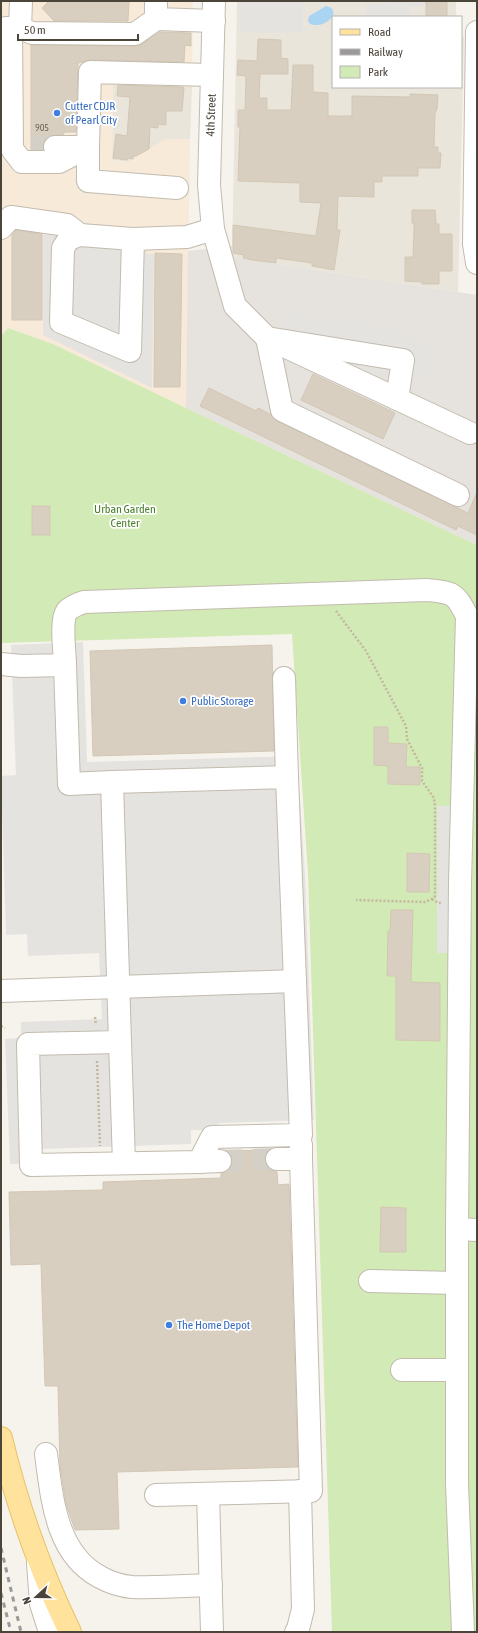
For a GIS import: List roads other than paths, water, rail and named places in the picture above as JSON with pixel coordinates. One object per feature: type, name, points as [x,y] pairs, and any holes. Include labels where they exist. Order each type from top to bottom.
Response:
[{"type":"main road","points":[[1,1438],[16,1494],[38,1558],[70,1632]]},
{"type":"street","points":[[21,1],[11,28],[15,149],[22,162],[59,162],[88,148]]},
{"type":"street","points":[[11,28],[32,33],[135,34],[156,10],[214,11]]},
{"type":"street","name":"4th Street","points":[[214,11],[209,185],[213,229],[235,306],[267,338]]},
{"type":"street","points":[[477,32],[474,244],[477,263]]},
{"type":"street","points":[[177,188],[88,181],[90,72],[212,75]]},
{"type":"street","points":[[55,147],[88,148]]},
{"type":"street","points":[[1,228],[11,217],[67,225],[80,235]]},
{"type":"street","points":[[133,239],[130,351],[61,322],[63,248],[69,239],[80,235],[133,239],[187,237],[213,229]]},
{"type":"street","points":[[267,338],[470,433]]},
{"type":"street","points":[[267,338],[403,360],[397,399]]},
{"type":"street","points":[[267,338],[282,410],[458,495]]},
{"type":"street","points":[[287,777],[69,784],[64,623],[67,612],[75,604],[84,602],[426,590],[448,593],[458,599],[467,616],[469,882],[467,1229],[457,1283],[457,1484],[463,1632]]},
{"type":"street","points":[[1,678],[11,665],[65,665]]},
{"type":"street","points":[[156,1495],[311,1491],[302,1159],[284,678]]},
{"type":"street","points":[[112,782],[124,1163]]},
{"type":"street","points":[[1,991],[295,981]]},
{"type":"street","points":[[120,1042],[28,1044],[31,1166],[220,1161]]},
{"type":"street","points":[[199,1162],[212,1137],[301,1135]]},
{"type":"street","points":[[277,1160],[302,1159]]},
{"type":"street","points":[[370,1281],[457,1283]]},
{"type":"street","points":[[402,1370],[457,1370]]},
{"type":"street","points":[[46,1454],[53,1502],[61,1531],[71,1551],[89,1571],[107,1581],[130,1587],[211,1585]]},
{"type":"street","points":[[296,1632],[303,1609],[300,1491]]},
{"type":"street","points":[[208,1494],[212,1632]]},
{"type":"street","points":[[38,1558],[41,1604],[50,1632]]},
{"type":"water","points":[[326,6],[331,8],[333,11],[333,15],[330,19],[321,24],[310,24],[308,21],[309,16]]},
{"type":"tunnel","points":[[31,147],[55,147]]},
{"type":"tunnel","points":[[220,1161],[277,1159]]},
{"type":"railway","points":[[1,1548],[21,1632]]},
{"type":"railway","points":[[1,1593],[11,1632]]},
{"type":"place","name":"Cutter CDJR of Pearl City","points":[[57,113]]},
{"type":"place","name":"Public Storage","points":[[183,701]]},
{"type":"place","name":"The Home Depot","points":[[169,1325]]},
{"type":"park label","name":"Urban Garden Center","points":[[125,516]]}]
